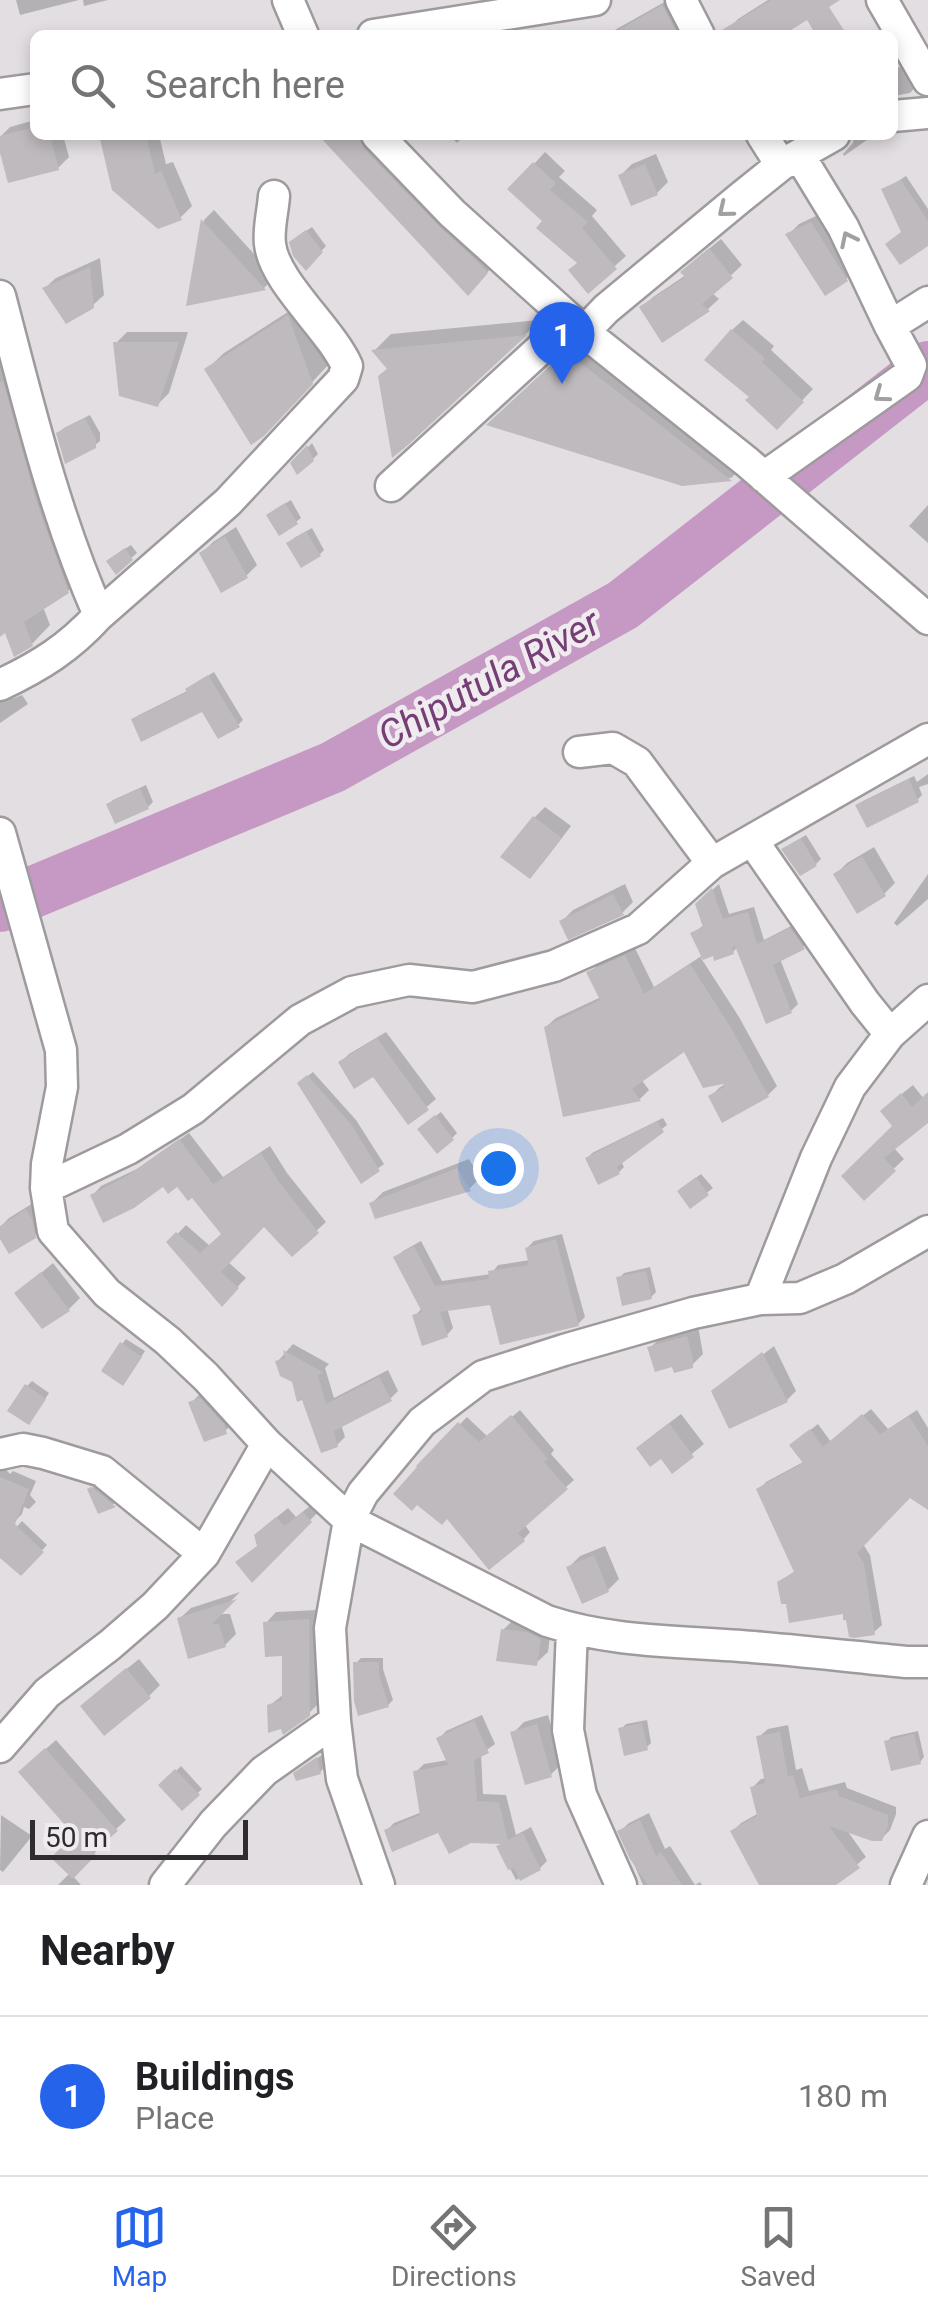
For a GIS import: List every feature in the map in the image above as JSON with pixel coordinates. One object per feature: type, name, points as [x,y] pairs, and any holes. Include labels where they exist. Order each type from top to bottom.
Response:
[{"type":"street","points":[[288,0],[301,30]]},
{"type":"street","points":[[406,30],[595,0]]},
{"type":"street","points":[[681,0],[696,30]]},
{"type":"street","points":[[882,0],[928,80]]},
{"type":"street","points":[[0,94],[30,91]]},
{"type":"street","points":[[898,116],[928,113]]},
{"type":"street","points":[[382,140],[452,213],[578,327],[773,485],[928,619]]},
{"type":"street","points":[[768,140],[790,160],[843,227],[911,365],[907,376],[773,485]]},
{"type":"street","points":[[391,486],[578,327],[606,309],[790,160],[825,140]]},
{"type":"street","points":[[0,685],[40,666],[78,638],[228,502],[343,379],[347,366],[340,351],[283,278],[270,246],[274,196]]},
{"type":"street","points":[[0,296],[63,518],[99,615]]},
{"type":"street","points":[[890,326],[928,302]]},
{"type":"street","points":[[46,1188],[128,1149],[193,1109],[300,1020],[352,992],[408,980],[473,988],[554,966],[638,929],[712,863],[928,739]]},
{"type":"street","points":[[579,752],[613,748],[637,762],[712,863]]},
{"type":"street","points":[[0,833],[61,1050],[62,1088],[47,1164],[46,1188],[53,1231],[107,1293],[168,1341],[267,1444],[350,1520],[547,1621],[572,1629],[652,1641],[928,1662]]},
{"type":"street","points":[[752,840],[890,1034]]},
{"type":"street","points":[[760,1299],[816,1158],[850,1087],[890,1034],[928,1000]]},
{"type":"street","points":[[379,1885],[342,1779],[330,1628],[350,1520],[364,1493],[422,1422],[483,1376],[694,1313],[760,1299],[800,1298],[845,1280],[928,1232]]},
{"type":"street","points":[[0,1747],[47,1693],[156,1606],[204,1554],[267,1444]]},
{"type":"street","points":[[0,1453],[23,1449],[102,1471],[204,1554]]},
{"type":"street","points":[[572,1629],[568,1730],[581,1795],[622,1885]]},
{"type":"street","points":[[165,1885],[213,1824],[264,1770],[335,1721]]},
{"type":"street","points":[[906,1885],[928,1836]]},
{"type":"building","points":[[771,0],[840,0],[829,7],[844,30],[813,30],[807,20],[791,30],[722,30]]},
{"type":"building","points":[[662,5],[675,30],[619,30]]},
{"type":"building","points":[[30,128],[30,140],[51,140],[59,170],[8,183],[0,136]]},
{"type":"building","points":[[100,140],[147,140],[155,174],[161,171],[182,220],[158,229],[112,190]]},
{"type":"building","points":[[323,140],[361,140],[363,148],[479,263],[488,273],[468,296]]},
{"type":"building","points":[[533,162],[556,183],[550,190],[588,222],[582,228],[617,269],[588,294],[568,270],[577,263],[536,228],[542,221],[507,189]]},
{"type":"building","points":[[645,164],[658,195],[631,206],[618,175]]},
{"type":"building","points":[[901,180],[928,221],[928,246],[900,265],[885,244],[901,232],[881,189]]},
{"type":"building","points":[[201,219],[266,290],[186,306]]},
{"type":"building","points":[[811,222],[848,281],[825,296],[785,234]]},
{"type":"building","points":[[306,230],[323,252],[306,271],[293,256],[289,242]]},
{"type":"building","points":[[709,248],[733,278],[702,304],[710,311],[662,343],[639,307],[685,277],[680,272]]},
{"type":"building","points":[[90,267],[94,308],[66,324],[42,288]]},
{"type":"building","points":[[288,315],[313,384],[251,445],[204,369]]},
{"type":"building","points":[[731,329],[765,358],[762,362],[804,402],[777,430],[745,400],[749,397],[704,360]]},
{"type":"building","points":[[527,335],[392,458],[378,376],[387,369],[371,350]]},
{"type":"building","points":[[113,342],[179,342],[158,407],[119,396]]},
{"type":"building","points":[[568,353],[732,481],[682,486],[486,425]]},
{"type":"building","points":[[3,381],[37,503],[69,593],[24,622],[33,646],[14,657],[5,633],[0,637]]},
{"type":"building","points":[[85,418],[96,439],[96,448],[65,464],[56,433]]},
{"type":"building","points":[[307,445],[314,461],[297,475],[290,463]]},
{"type":"building","points":[[285,503],[298,524],[279,536],[266,515]]},
{"type":"building","points":[[306,531],[321,556],[301,568],[286,543]]},
{"type":"building","points":[[225,536],[248,578],[221,593],[199,553]]},
{"type":"building","points":[[125,548],[133,560],[116,575],[106,561]]},
{"type":"building","points":[[208,675],[240,727],[218,739],[202,712],[141,742],[131,719],[187,692],[185,689]]},
{"type":"building","points":[[909,779],[919,802],[867,828],[855,805]]},
{"type":"building","points":[[140,788],[149,809],[115,824],[106,804]]},
{"type":"building","points":[[533,816],[562,838],[530,879],[500,857]]},
{"type":"building","points":[[801,838],[817,866],[800,876],[781,849]]},
{"type":"building","points":[[862,856],[886,896],[857,914],[833,874]]},
{"type":"building","points":[[712,888],[723,919],[748,912],[757,944],[790,928],[805,949],[773,965],[792,1013],[766,1024],[735,946],[734,954],[714,961],[713,956],[703,960],[690,933],[703,927],[695,904]]},
{"type":"building","points":[[613,894],[624,915],[568,940],[559,921]]},
{"type":"building","points":[[625,955],[644,994],[690,964],[769,1097],[722,1123],[708,1096],[723,1084],[703,1088],[684,1052],[632,1089],[641,1101],[563,1117],[544,1027],[600,1000],[586,972]]},
{"type":"building","points":[[377,1038],[429,1110],[408,1125],[373,1077],[354,1089],[338,1062]]},
{"type":"building","points":[[307,1075],[351,1124],[380,1171],[361,1184],[297,1083]]},
{"type":"building","points":[[928,1092],[928,1123],[884,1158],[896,1171],[864,1201],[841,1176],[892,1126],[880,1111],[901,1093],[912,1107]]},
{"type":"building","points":[[435,1115],[454,1140],[437,1154],[417,1129]]},
{"type":"building","points":[[657,1121],[664,1132],[617,1167],[620,1174],[598,1185],[585,1158]]},
{"type":"building","points":[[179,1139],[213,1184],[261,1153],[319,1233],[292,1257],[264,1227],[221,1272],[239,1288],[222,1307],[166,1242],[176,1232],[200,1253],[221,1234],[192,1198],[188,1201],[177,1187],[168,1194],[163,1187],[134,1208],[103,1223],[90,1195],[127,1176]]},
{"type":"building","points":[[457,1168],[471,1191],[375,1219],[369,1203]]},
{"type":"building","points":[[696,1177],[709,1195],[690,1209],[677,1191]]},
{"type":"building","points":[[26,1209],[36,1238],[9,1254],[0,1239],[0,1226]]},
{"type":"building","points":[[556,1239],[579,1326],[500,1345],[490,1305],[440,1312],[448,1337],[422,1346],[412,1315],[422,1312],[393,1257],[414,1246],[435,1286],[489,1279],[488,1271],[529,1265],[525,1248]]},
{"type":"building","points":[[646,1271],[652,1299],[622,1306],[616,1277]]},
{"type":"building","points":[[41,1272],[70,1311],[42,1329],[14,1293]]},
{"type":"building","points":[[687,1336],[693,1368],[674,1373],[672,1367],[655,1372],[647,1347]]},
{"type":"building","points":[[120,1342],[142,1357],[123,1386],[101,1371]]},
{"type":"building","points":[[283,1350],[324,1373],[318,1375],[326,1404],[379,1377],[392,1401],[334,1431],[338,1447],[321,1453],[302,1400],[297,1402],[292,1382],[280,1376],[275,1361],[285,1358]]},
{"type":"building","points":[[762,1352],[788,1402],[729,1429],[711,1391]]},
{"type":"building","points":[[25,1384],[46,1399],[29,1425],[7,1411]]},
{"type":"building","points":[[200,1398],[224,1424],[227,1434],[204,1442],[188,1402]]},
{"type":"building","points":[[862,1414],[880,1434],[909,1416],[928,1446],[928,1510],[910,1498],[857,1553],[864,1563],[875,1635],[854,1638],[849,1637],[843,1614],[789,1623],[777,1582],[794,1572],[756,1489],[803,1463],[789,1445],[810,1429],[823,1447]]},
{"type":"building","points":[[511,1415],[568,1489],[518,1533],[525,1541],[489,1570],[447,1519],[442,1525],[417,1505],[412,1511],[393,1494],[458,1422],[479,1442]]},
{"type":"building","points":[[669,1423],[694,1457],[672,1474],[661,1459],[650,1467],[636,1448]]},
{"type":"building","points":[[0,1477],[29,1489],[15,1524],[44,1552],[21,1576],[0,1558]]},
{"type":"building","points":[[91,1487],[116,1507],[98,1514],[87,1489]]},
{"type":"building","points":[[303,1512],[312,1522],[252,1583],[235,1562],[257,1546],[254,1535],[276,1517],[284,1526]]},
{"type":"building","points":[[594,1555],[609,1592],[582,1604],[566,1567]]},
{"type":"building","points":[[237,1599],[212,1624],[219,1624],[226,1647],[188,1659],[177,1618]]},
{"type":"building","points":[[309,1619],[310,1716],[283,1735],[281,1729],[268,1733],[267,1705],[282,1700],[282,1656],[265,1657],[263,1622]]},
{"type":"building","points":[[501,1629],[527,1632],[541,1639],[537,1666],[496,1661]]},
{"type":"building","points":[[353,1662],[379,1662],[389,1707],[358,1716]]},
{"type":"building","points":[[126,1668],[151,1698],[104,1736],[80,1706]]},
{"type":"building","points":[[474,1720],[489,1753],[474,1760],[477,1801],[499,1802],[508,1840],[523,1833],[541,1870],[520,1881],[514,1868],[508,1870],[496,1846],[501,1844],[471,1843],[449,1854],[438,1833],[392,1852],[384,1830],[420,1815],[413,1771],[448,1765],[436,1738]]},
{"type":"building","points":[[642,1723],[648,1750],[624,1756],[618,1728]]},
{"type":"building","points":[[537,1724],[552,1777],[525,1785],[510,1732]]},
{"type":"building","points":[[780,1732],[788,1777],[793,1775],[800,1798],[837,1789],[839,1796],[888,1815],[882,1841],[829,1826],[860,1868],[836,1885],[759,1885],[730,1831],[757,1816],[750,1787],[765,1783],[756,1736]]},
{"type":"building","points":[[914,1734],[921,1764],[891,1771],[884,1741]]},
{"type":"building","points":[[45,1748],[118,1831],[93,1852],[96,1855],[73,1879],[51,1858],[73,1834],[18,1772]]},
{"type":"building","points":[[317,1757],[321,1774],[296,1781],[293,1773]]},
{"type":"building","points":[[175,1769],[200,1795],[182,1811],[158,1785]]},
{"type":"building","points":[[640,1820],[656,1856],[661,1852],[682,1885],[648,1885],[630,1859],[617,1831]]},
{"type":"waterway","name":"Chiputula River","points":[[0,906],[333,767],[623,605],[928,367]]},
{"type":"place","name":"Buildings","points":[[562,384]]}]
